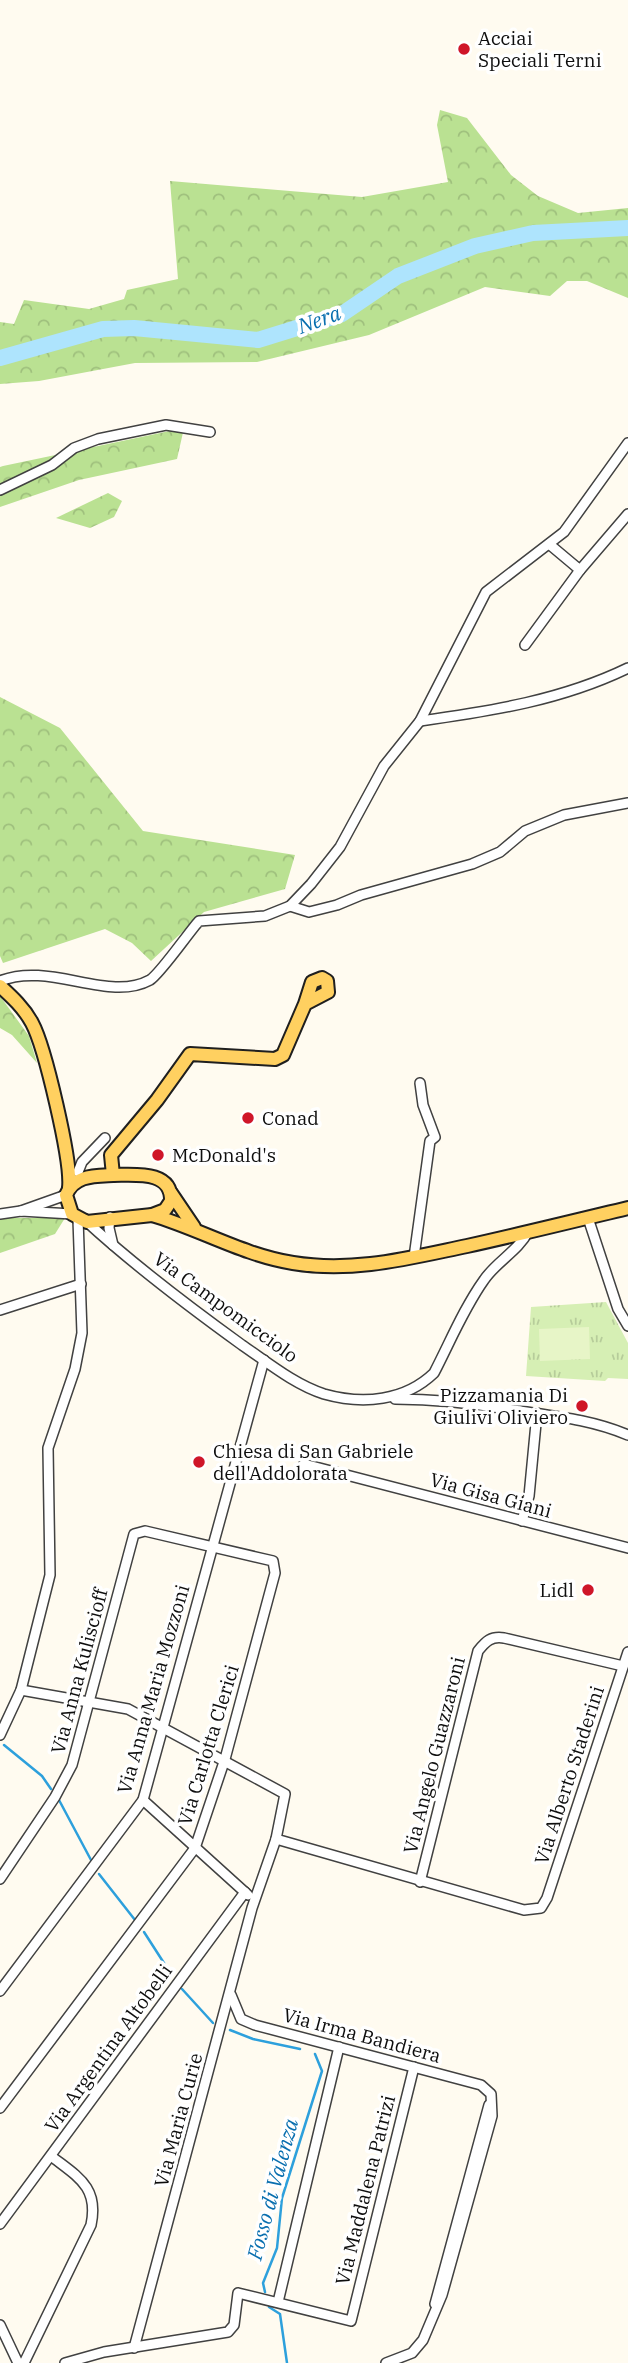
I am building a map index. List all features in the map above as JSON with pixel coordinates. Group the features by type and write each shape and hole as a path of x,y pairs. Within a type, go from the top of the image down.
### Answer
{"main road":[{"path":"0,984 32,1024 45,1059 77,1170 67,1191 79,1218 152,1215 165,1210 171,1201 172,1193"},
{"path":"113,1175 111,1155 157,1100 190,1054 275,1059 283,1055 305,1004"},
{"path":"77,1170 161,1178 194,1227"},
{"path":"67,1191 77,1170"},
{"path":"152,1215 194,1227 232,1246 295,1264 342,1267 414,1257 628,1208"}],"street":[{"path":"0,490 52,465 74,448 99,439 166,425 210,432"},
{"path":"0,984 17,975 40,973 104,986 125,986 151,979 199,921 265,916 290,906 340,847 384,766 420,720 486,592 549,544 578,515 628,443"},
{"path":"525,645 580,570 628,514"},
{"path":"549,544 580,570"},
{"path":"420,720 528,704 596,683 628,668"},
{"path":"290,906 309,912 472,864 500,852 525,831 564,815 628,803"},
{"path":"414,1257 430,1141 435,1137 423,1104 420,1083"},
{"path":"77,1170 105,1138"},
{"path":"21,1211 67,1191"},
{"path":"0,1214 21,1211 79,1218 82,1333 75,1369 48,1448 50,1575 21,1690 0,1735"},
{"path":"110,1217 108,1228 114,1246"},
{"name":"Via Campomicciolo","path":"79,1218 199,1314 264,1360 323,1393 356,1399 389,1399 410,1391 434,1373 481,1283 498,1262 522,1242 528,1232"},
{"path":"588,1218 618,1309 628,1326"},
{"path":"0,1310 81,1284"},
{"name":"Via Anna Maria Mozzoni","path":"0,1992 143,1800 264,1360"},
{"path":"389,1399 455,1400 594,1422 628,1436"},
{"path":"522,1521 529,1496 537,1413"},
{"name":"Via Gisa Giani","path":"304,1464 628,1548"},
{"name":"Via Anna Kuliscioff","path":"0,1879 55,1797 72,1765 134,1534 145,1531 212,1546"},
{"name":"Via Carlotta Clerici","path":"0,2108 195,1848 225,1759 275,1566 268,1558 212,1546"},
{"name":"Via Angelo Guazzaroni","path":"541,1908 512,1907 420,1882 478,1651 485,1642 495,1637 623,1666"},
{"name":"Via Alberto Staderini","path":"541,1908 547,1898 628,1652"},
{"path":"21,1690 128,1709 225,1759"},
{"name":"Via Maria Curie","path":"134,2348 255,1901 276,1839 285,1794 225,1759"},
{"path":"143,1800 255,1901"},
{"path":"276,1839 420,1882"},
{"name":"Via Argentina Altobelli","path":"0,2224 245,1892"},
{"name":"Via Irma Bandiera","path":"231,1995 241,2020 481,2085 491,2094 436,2293 435,2309 423,2340 411,2353 386,2363"},
{"path":"65,2363 104,2352 229,2332 234,2325 238,2293 278,2302 339,2047"},
{"name":"Via Maddalena Patrizi","path":"278,2302 351,2321 414,2067"},
{"path":"19,2361 91,2225 94,2211 94,2202 84,2182 51,2156"},
{"path":"0,2325 19,2361"}],"green space":[{"path":"440,110 467,118 511,175 538,196 578,213 628,208 628,298 587,281 567,281 550,296 485,287 369,335 257,362 135,363 39,381 0,384 0,322 14,324 24,300 89,309 124,299 127,290 178,279 170,181 362,197 448,182 437,125"},
{"path":"184,428 177,459 79,480 0,507 0,467"},
{"path":"108,493 122,501 114,517 90,528 56,518"},
{"path":"0,697 60,728 143,831 295,855 285,889 204,912 151,961 132,943 105,929 3,963 0,956"},
{"path":"0,996 29,1036 37,1063 12,1035 0,1028"},
{"path":"0,1218 65,1218 55,1234 0,1253"},
{"path":"606,1302 628,1343 628,1379 608,1378 605,1381 526,1376 531,1307"},
{"path":"589,1327 590,1359 540,1361 539,1329"}],"waterway":[{"name":"Nera","path":"0,358 103,329 134,328 258,340 342,314 398,276 475,246 533,233 628,228"},
{"name":"Fosso di Valenza","path":"4,1745 42,1776 51,1789"},
{"name":"Fosso di Valenza","path":"59,1800 91,1860"},
{"name":"Fosso di Valenza","path":"99,1874 135,1920"},
{"name":"Fosso di Valenza","path":"144,1932 171,1974"},
{"name":"Fosso di Valenza","path":"182,1989 213,2023"},
{"name":"Fosso di Valenza","path":"230,2030 253,2039 300,2049"},
{"name":"Fosso di Valenza","path":"265,2292 263,2283 277,2248 282,2198 322,2071 315,2054"},
{"name":"Fosso di Valenza","path":"269,2307 280,2314 287,2363"}],"place":[{"name":"Acciai Speciali Terni","path":"464,49"},
{"name":"Conad","path":"248,1118"},
{"name":"McDonald's","path":"158,1155"},
{"name":"Pizzamania Di Giulivi Oliviero","path":"582,1406"},
{"name":"Chiesa di San Gabriele dell'Addolorata","path":"199,1462"},
{"name":"Lidl","path":"588,1590"}]}
